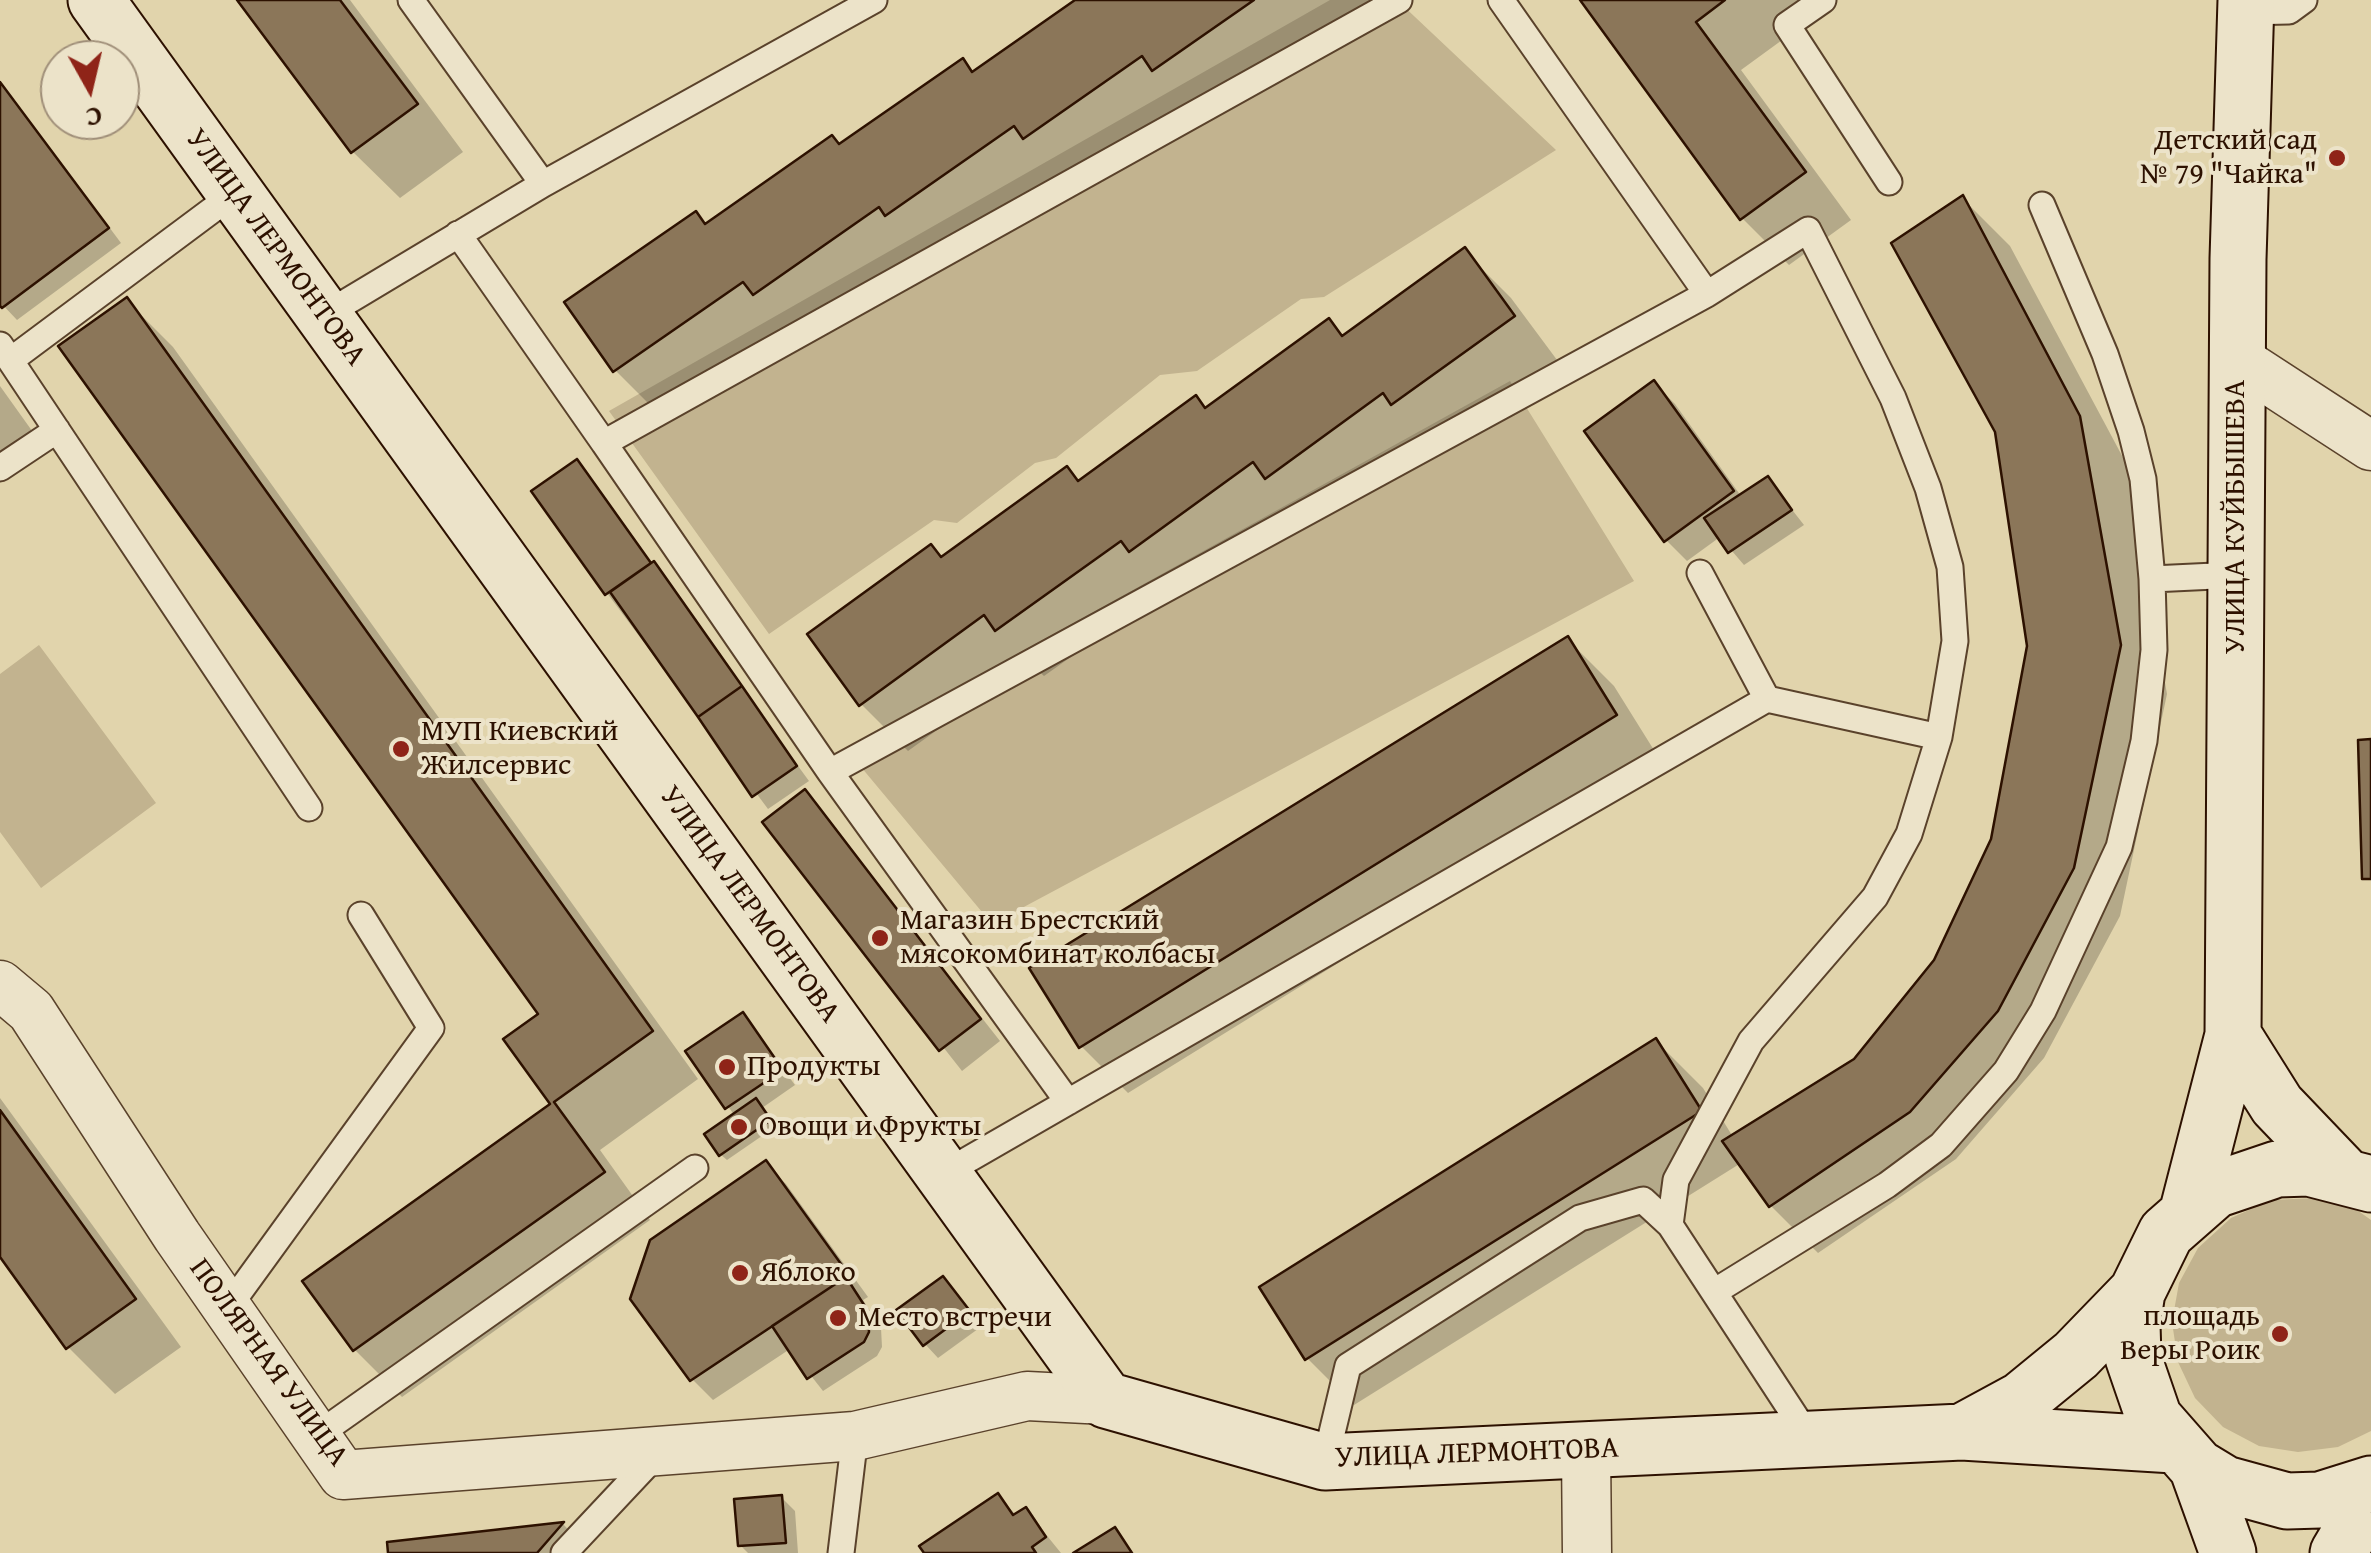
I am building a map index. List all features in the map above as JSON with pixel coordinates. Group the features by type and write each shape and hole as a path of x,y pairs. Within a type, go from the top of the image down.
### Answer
{"main road":[{"name":"УЛИЦА ЛЕРМОНТОВА","path":"96,0 1106,1400 1325,1462 1962,1432 2186,1456"},
{"name":"УЛИЦА КУЙБЫШЕВА","path":"2188,1210 2233,1035 2238,359 2246,6"},
{"path":"2233,1035 2277,1105 2356,1178"},
{"path":"2356,1178 2277,1168 2215,1190 2166,1233 2137,1292 2132,1324 2137,1373 2154,1418 2186,1456 2225,1484 2288,1501 2320,1500 2371,1484"},
{"path":"1962,1432 2035,1389 2076,1355 2137,1292"},
{"path":"2186,1456 2228,1553"},
{"path":"2338,1553 2371,1497"}],"street":[{"path":"2238,359 2371,446"},
{"name":"ПОЛЯРНАЯ УЛИЦА","path":"0,985 31,1011 342,1475 855,1436 1028,1396 1106,1400"},
{"path":"1586,1450 1587,1553"}],"lane":[{"path":"411,0 543,184"},
{"path":"323,316 543,184 874,0"},
{"path":"604,443 1399,0"},
{"path":"1500,0 1707,294"},
{"path":"1823,0 1787,24 1889,182"},
{"path":"2246,6 2290,11 2304,0"},
{"path":"235,193 5,353 309,808"},
{"path":"1714,1292 1887,1185 1942,1145 2006,1071 2034,1026 2120,847 2144,741 2154,650 2143,479 2106,354 2042,205"},
{"path":"830,772 1707,294 1808,230 1893,398 1928,488 1950,567 1955,640 1939,737 1909,834 1875,897 1751,1041 1676,1180 1670,1225"},
{"path":"458,234 830,772 1068,1102"},
{"path":"0,468 58,430"},
{"path":"1700,573 1767,700"},
{"path":"2152,579 2236,575"},
{"path":"942,1174 1767,700 1939,737"},
{"path":"227,1308 431,1028 362,915"},
{"path":"316,1436 695,1168"},
{"path":"1325,1462 1348,1366 1580,1218 1643,1200 1670,1225 1810,1439"},
{"path":"841,1553 855,1436"},
{"path":"564,1553 659,1451"}],"shaded area":[{"path":"1330,0 1397,0 1556,150 1324,297 1301,299 1197,371 1160,375 1056,458 1035,463 957,523 934,520 769,634 609,411"},
{"path":"1510,381 1634,581 992,924 846,749"},
{"path":"39,645 156,803 41,888 0,832 0,674"},
{"path":"2315,1198 2357,1210 2371,1220 2371,1431 2338,1447 2298,1452 2259,1446 2223,1427 2195,1398 2178,1362 2172,1322 2179,1283 2198,1248 2231,1218 2271,1200"}],"building":[{"path":"237,0 340,0 418,104 351,153"},
{"path":"1075,0 1254,0 1152,71 1142,56 1023,139 1014,126 885,216 879,207 753,295 743,282 613,372 564,302 696,211 705,224 832,135 839,144 963,58 972,72"},
{"path":"1580,0 1725,0 1696,22 1806,172 1740,220"},
{"path":"0,82 109,228 0,306"},
{"path":"1963,195 2080,416 2121,645 2074,868 1998,1011 1910,1112 1769,1207 1722,1141 1854,1059 1934,960 1991,839 2027,646 1995,432 1891,243"},
{"path":"1465,247 1515,316 1391,405 1383,393 1265,479 1253,462 1129,552 1121,541 995,631 984,615 859,706 807,634 931,544 941,557 1067,466 1078,481 1196,395 1205,408 1329,318 1342,336"},
{"path":"127,297 653,1031 554,1102 605,1172 353,1351 302,1281 550,1104 503,1039 538,1014 58,346"},
{"path":"1654,380 1734,491 1664,542 1584,431"},
{"path":"577,459 651,563 605,595 531,491"},
{"path":"1768,476 1792,510 1728,553 1704,518"},
{"path":"654,561 742,686 698,717 610,592"},
{"path":"1568,636 1617,715 1079,1048 1029,968"},
{"path":"742,686 797,766 752,797 698,717"},
{"path":"2371,739 2371,879 2362,879 2358,740"},
{"path":"805,789 981,1019 939,1051 762,822"},
{"path":"743,1012 783,1070 725,1109 685,1051"},
{"path":"1656,1038 1702,1111 1305,1360 1259,1287"},
{"path":"756,1098 771,1120 719,1156 704,1134"},
{"path":"0,1110 136,1299 66,1349 0,1257"},
{"path":"766,1160 849,1275 690,1381 630,1299 650,1240"},
{"path":"943,1276 970,1311 923,1346 896,1310"},
{"path":"846,1277 868,1311 869,1332 864,1342 807,1379 772,1326"},
{"path":"998,1493 1013,1515 1026,1507 1046,1537 1032,1547 1036,1553 924,1553 919,1546"},
{"path":"782,1495 786,1543 738,1546 734,1499"},
{"path":"564,1522 537,1553 388,1553 387,1542"},
{"path":"1115,1527 1132,1553 1073,1553"}],"place":[{"name":"Детский сад № 79 \"Чайка\"","path":"2337,158"},
{"name":"МУП Киевский Жилсервис","path":"401,749"},
{"name":"Магазин Брестский мясокомбинат колбасы","path":"880,938"},
{"name":"Продукты","path":"727,1067"},
{"name":"Овощи и Фрукты","path":"739,1127"},
{"name":"Яблоко","path":"740,1273"},
{"name":"Место встречи","path":"838,1318"},
{"name":"площадь Веры Роик","path":"2280,1334"}]}
